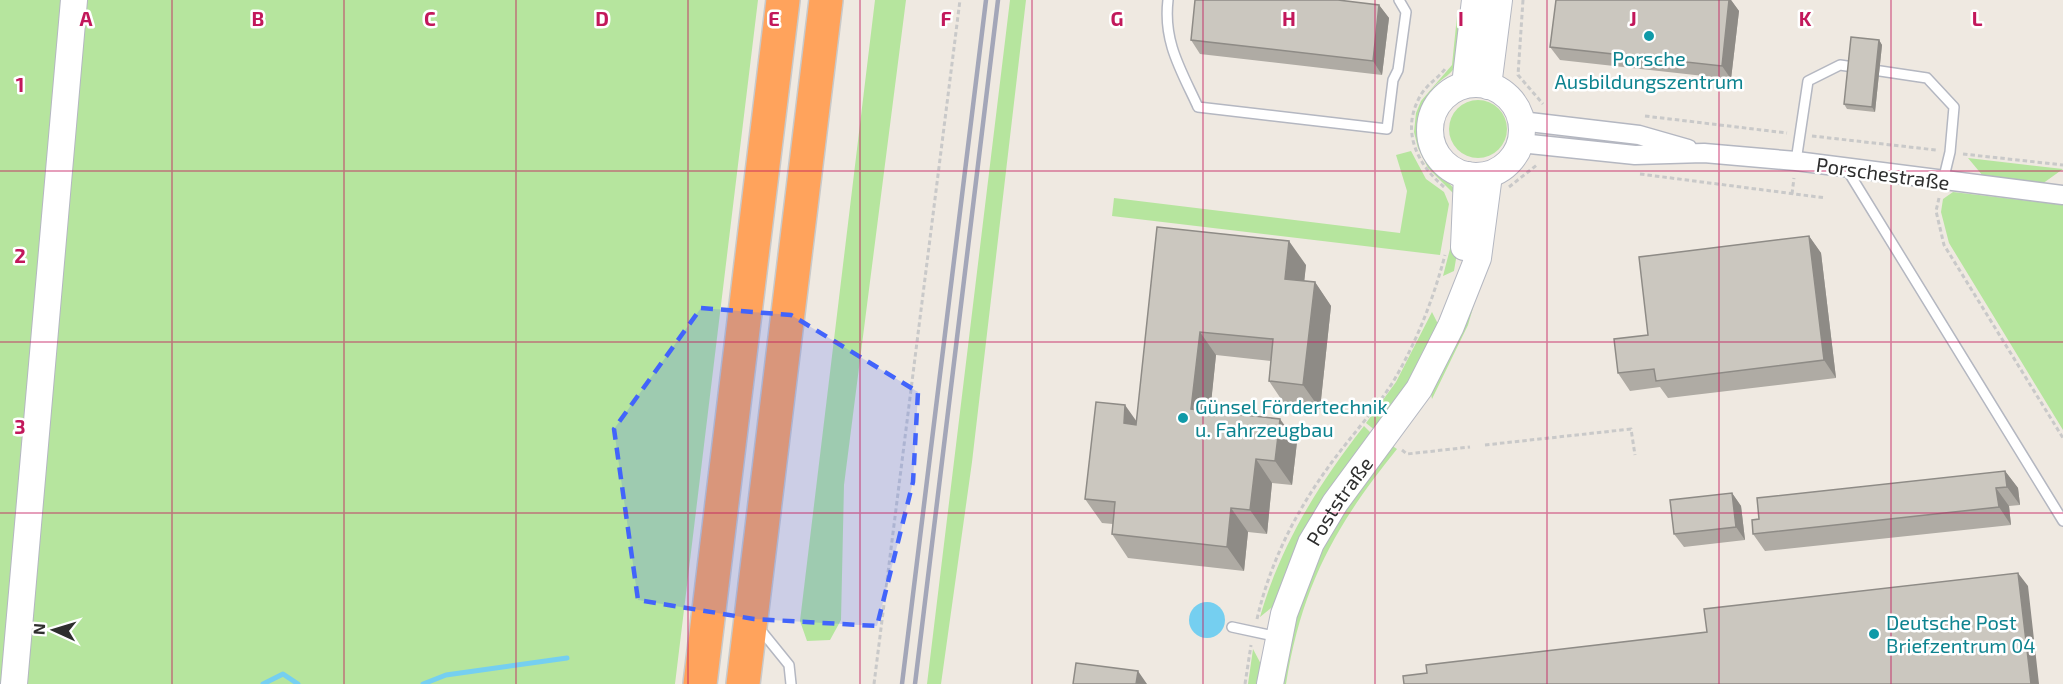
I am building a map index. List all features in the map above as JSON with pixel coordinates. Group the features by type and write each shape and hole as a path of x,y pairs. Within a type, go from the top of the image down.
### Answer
{"highway":[{"path":"700,684 783,0"},
{"path":"743,684 826,0"}],"street":[{"path":"14,684 74,0"},
{"path":"1475,0 1477,86"},
{"path":"1477,86 1499,0"},
{"path":"1477,86 1510,99 1521,132 1512,158 1468,180 1439,158 1430,129 1432,117 1444,97 1477,86"},
{"name":"Porschestraße","path":"1521,132 1635,155 1704,153 1796,161 1943,182 2063,195"},
{"name":"Poststraße","path":"1270,684 1266,634 1292,589 1311,543 1335,503 1419,389 1441,348 1460,303 1468,180"}],"lane":[{"path":"1168,0 1165,22 1171,50 1198,107 1387,129 1393,80 1398,70 1406,12 1399,0"},
{"path":"1796,161 1808,81 1840,65 1927,78 1954,108 1950,152 1943,182"},
{"path":"1846,168 2063,521"},
{"path":"751,619 789,665 791,684"},
{"path":"1232,627 1266,634"}],"path":[{"path":"874,684 960,0"},
{"path":"1523,0 1518,75 1541,104 1552,105"},
{"path":"1448,65 1428,85 1417,103 1411,133 1419,159 1468,180"},
{"path":"1642,116 2063,165"},
{"path":"1536,165 1546,164"},
{"path":"1637,174 1826,198"},
{"path":"1943,182 1936,211 1944,245 2063,438"},
{"path":"1245,684 1266,634 1263,593 1286,537 1315,487 1381,399 1407,356 1435,294 1446,251"},
{"path":"1485,445 1631,429 1635,454"},
{"path":"1394,456 1405,442"},
{"path":"1402,450 1407,454 1470,447"}],"highlighted area":[{"path":"701,308 791,315 918,392 913,482 877,626 754,619 638,600 614,429"}],"green space":[{"path":"0,0 65,0 4,684 0,684"},
{"path":"85,0 758,0 675,684 24,684"},
{"path":"875,0 906,0 844,485 841,620 830,640 807,641 800,621"},
{"path":"1010,0 1026,0 972,462 941,684 927,684"},
{"path":"1457,16 1463,17 1457,63 1429,94 1420,111 1418,121 1419,141 1426,159 1457,192 1454,194 1428,168 1418,148 1414,132 1416,113 1421,101 1452,65"},
{"path":"1478,100 1489,102 1502,113 1507,129 1505,140 1494,153 1478,158 1467,156 1454,145 1449,129 1451,118 1462,105"},
{"path":"1411,151 1426,179 1444,192 1449,204 1440,255 1112,216 1114,198 1400,233 1407,191 1396,155"},
{"path":"1968,158 2063,169 2042,184 1983,176"},
{"path":"1953,192 2063,205 2063,430 1949,243 1941,212 1943,199"},
{"path":"1451,245 1458,247 1454,271 1443,276"},
{"path":"1489,253 1468,325 1432,399 1430,389"},
{"path":"1432,312 1438,324 1417,371 1376,431 1366,423 1396,382"},
{"path":"1364,426 1373,435 1276,604 1260,617 1279,565 1303,516 1331,470"},
{"path":"1391,445 1397,449 1356,504 1324,558 1301,616 1286,684 1280,684 1293,622 1315,560 1334,523"},
{"path":"1253,649 1262,666 1259,684 1248,684"}],"water":[{"path":"1207,602 1219,608 1225,620 1219,632 1207,638 1195,632 1189,620 1195,608"}],"building":[{"path":"1195,0 1338,0 1379,5 1373,61 1191,40"},
{"name":"Porsche Ausbildungszentrum","path":"1556,0 1729,0 1722,66 1550,47"},
{"path":"1851,37 1879,40 1872,107 1844,104"},
{"name":"Günsel Fördertechnik u. Fahrzeugbau","path":"1157,227 1289,241 1285,279 1315,282 1303,385 1269,381 1273,339 1200,332 1191,409 1280,419 1275,461 1256,459 1250,510 1231,508 1227,547 1112,534 1115,502 1085,499 1096,402 1125,405 1124,423 1136,425"},
{"path":"1809,236 1824,360 1656,381 1654,369 1618,373 1614,339 1648,335 1639,257"},
{"path":"2005,471 2007,487 1996,488 1999,507 1753,534 1752,520 1759,519 1757,498"},
{"path":"1732,493 1736,527 1674,534 1670,500"},
{"name":"Deutsche Post Briefzentrum 04","path":"2018,573 2031,684 1404,684 1403,676 1427,673 1426,665 1707,632 1704,609"},
{"path":"1076,663 1138,671 1136,684 1073,684"}],"waterway":[{"path":"423,684 446,675 567,658"},
{"path":"263,684 283,674 298,684"}],"railway":[{"path":"902,684 986,0"},
{"path":"915,684 998,0"}],"place":[{"name":"Porsche Ausbildungszentrum","path":"1649,36"},
{"name":"Günsel Fördertechnik u. Fahrzeugbau","path":"1183,418"},
{"name":"Deutsche Post Briefzentrum 04","path":"1874,634"}]}
